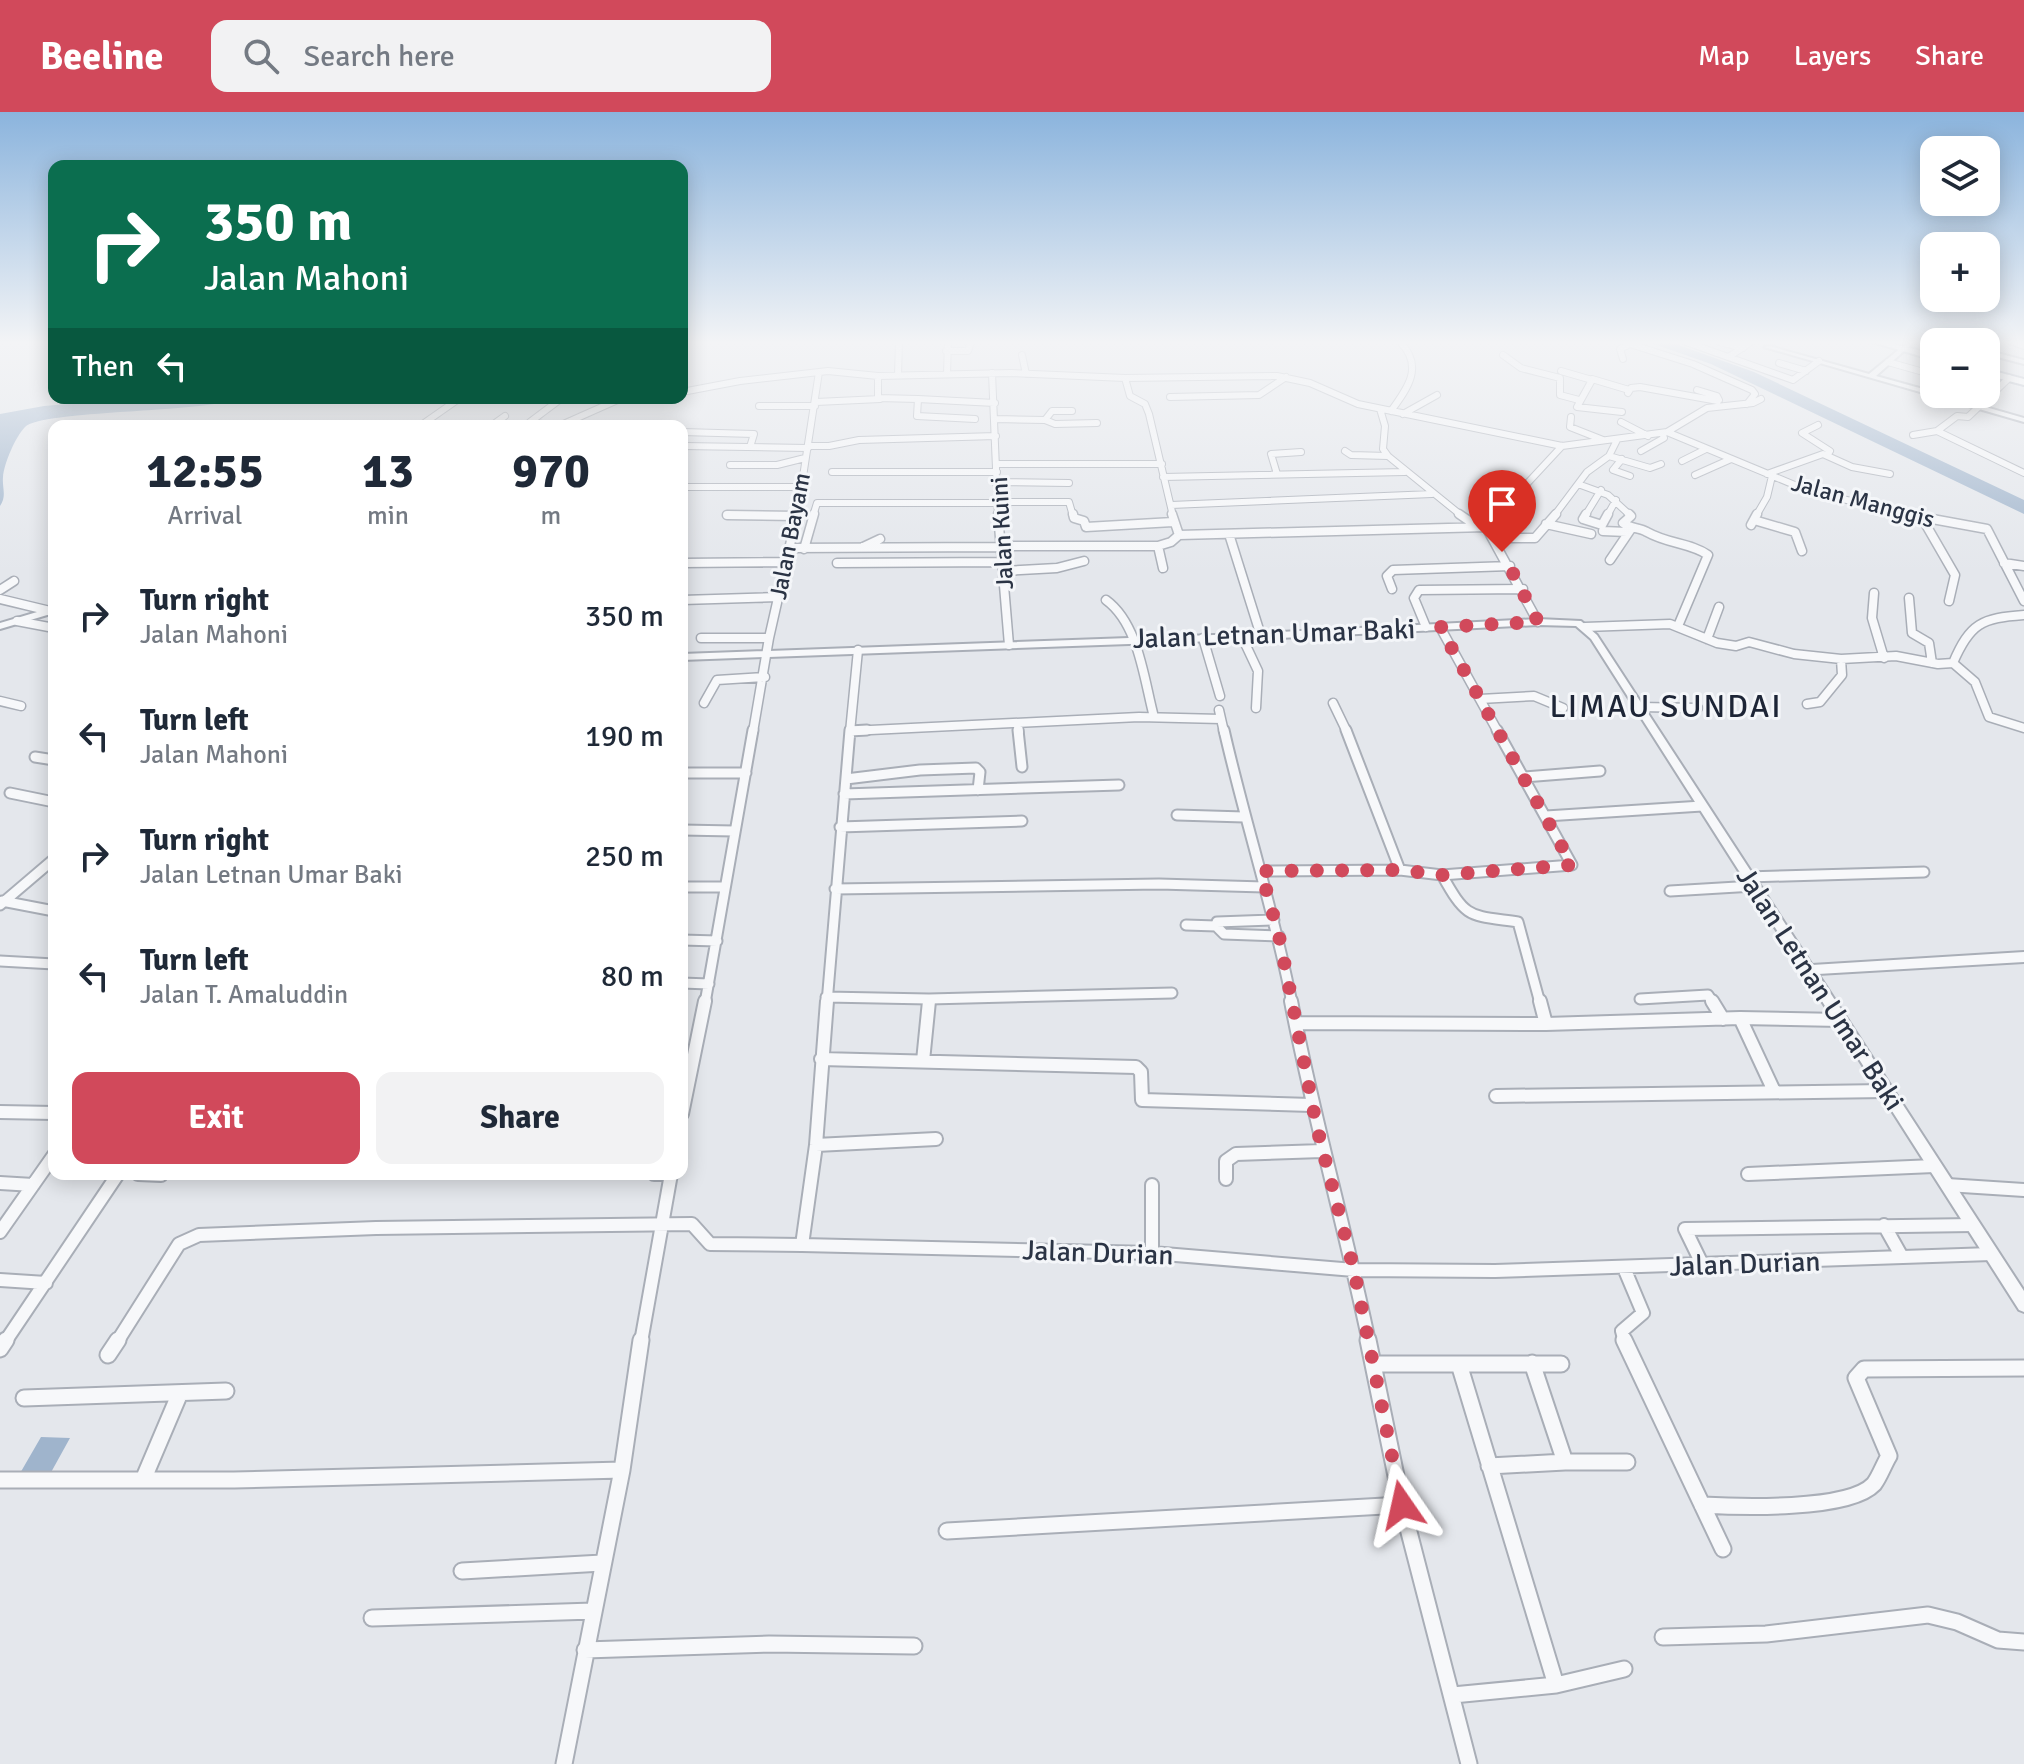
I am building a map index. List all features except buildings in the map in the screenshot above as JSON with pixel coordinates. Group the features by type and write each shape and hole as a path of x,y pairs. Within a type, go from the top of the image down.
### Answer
{"street":[{"name":"Jalan Bayam","path":"688,1073 709,984 734,831 741,811 765,677 769,638 797,516 813,419"},
{"name":"Jalan Kuini","path":"996,419 995,482 1009,645"},
{"path":"1001,419 1045,420 1055,424 1097,423"},
{"path":"1149,419 1173,522 1179,535"},
{"path":"1383,419 1383,449 1388,456 1432,494 1482,527 1493,538 1538,622"},
{"path":"1428,419 1562,446 1664,433 1688,419"},
{"path":"1571,419 1570,427 1605,441"},
{"path":"1913,435 1937,431 1950,419"},
{"path":"1621,422 1649,436"},
{"path":"1802,551 1795,532 1753,522 1767,497 1770,475 1830,451 1802,433 1818,425"},
{"path":"1937,431 2024,473"},
{"path":"688,432 754,434 750,447"},
{"path":"1641,451 1664,438 1664,433"},
{"name":"Jalan Manggis","path":"1664,433 1809,491 1988,530 2024,601"},
{"path":"688,446 808,447 859,440 996,436"},
{"path":"1535,538 1587,472 1609,456 1617,440"},
{"path":"789,548 1158,546 1171,542 1179,535 1482,527 1562,446"},
{"path":"1682,461 1706,449"},
{"path":"1345,451 1351,455 1388,456"},
{"path":"1277,474 1271,454 1301,452"},
{"path":"1826,454 1852,467 1890,474"},
{"path":"1609,456 1650,468 1661,464"},
{"path":"730,465 777,465 805,458"},
{"path":"1622,459 1613,470 1630,476"},
{"path":"1695,475 1731,459"},
{"path":"832,472 1162,464"},
{"path":"1163,477 1405,472"},
{"path":"995,482 1069,483"},
{"path":"1578,484 1601,490 1616,500 1631,516 1623,523 1629,530"},
{"path":"688,487 800,487"},
{"path":"1601,490 1582,519 1602,525 1616,500"},
{"path":"1171,505 1432,494"},
{"path":"804,549 817,503 1069,502 1074,518 1084,521 1086,527 1173,522"},
{"path":"727,515 797,516"},
{"path":"1922,518 1955,575 1949,601"},
{"path":"1546,524 1591,534"},
{"path":"1610,560 1629,530"},
{"path":"1603,531 1647,531 1652,539 1701,548 1708,555 1678,626"},
{"path":"1229,534 1261,636"},
{"path":"1493,538 1535,538 1544,545"},
{"path":"857,550 880,539"},
{"path":"1158,546 1163,568"},
{"path":"837,563 1057,568 1084,561"},
{"path":"688,563 787,562"},
{"path":"2004,563 2024,566"},
{"path":"1392,589 1388,573 1398,569 1510,566"},
{"path":"0,590 14,581"},
{"path":"1426,627 1414,598 1419,590 1523,589"},
{"path":"1874,593 1872,618 1884,658"},
{"path":"688,600 778,597"},
{"path":"1909,598 1912,633 1929,643 1932,663"},
{"path":"0,599 48,609"},
{"path":"1106,600 1119,607 1133,640 1154,717"},
{"path":"1707,639 1719,607"},
{"path":"0,626 48,611"},
{"path":"1953,663 1964,635 1980,620 2024,615"},
{"path":"17,621 48,627"},
{"name":"Jalan Letnan Umar Baki","path":"688,657 1242,637 1538,622 1570,622 1585,627 2024,1305"},
{"path":"1585,627 1678,626 1707,639 1736,646 1749,642 1774,650 1841,659 1896,656 1932,663 1953,663 1975,682 1989,717 2024,728"},
{"path":"1261,871 1400,870 1442,875 1572,865 1440,627"},
{"path":"1242,637 1260,669 1261,687 1256,708"},
{"path":"701,638 769,638"},
{"path":"1203,638 1220,696"},
{"path":"802,1245 816,1145 840,827 858,650"},
{"path":"1807,704 1820,702 1842,675 1841,659"},
{"path":"704,703 717,680 765,677"},
{"path":"1480,699 1540,697 1554,700 1563,708"},
{"path":"0,701 21,706"},
{"path":"1333,703 1359,757 1400,870"},
{"path":"1639,707 1698,708"},
{"path":"850,731 1220,715 1244,817 1279,936 1311,1105 1354,1270 1402,1505 1469,1764"},
{"path":"1018,725 1022,767"},
{"path":"35,757 48,759"},
{"path":"846,779 920,770 976,768 980,772 978,790"},
{"path":"1524,777 1600,771"},
{"path":"688,773 746,773"},
{"path":"844,794 1119,785"},
{"path":"10,793 48,801"},
{"path":"1546,816 1702,806"},
{"path":"1177,815 1244,817"},
{"path":"840,827 1022,821"},
{"path":"688,830 734,831"},
{"path":"1,903 48,864"},
{"path":"1670,891 1750,881 1924,872"},
{"path":"1442,875 1459,906 1471,915 1518,922 1546,1024"},
{"path":"835,889 1159,884 1264,887"},
{"path":"688,887 725,887"},
{"path":"1,903 48,910"},
{"path":"1216,926 1217,922 1274,920"},
{"path":"1186,925 1216,926 1224,934 1279,936"},
{"path":"688,940 717,941"},
{"path":"1808,970 2024,957"},
{"path":"0,961 48,964"},
{"path":"688,983 709,984"},
{"path":"826,997 929,999 1172,993"},
{"path":"1640,999 1708,995 1723,1019"},
{"path":"923,1061 929,999"},
{"path":"1297,1023 1546,1024 1740,1018 1840,1020"},
{"path":"1740,1018 1774,1091"},
{"path":"821,1059 1136,1067 1141,1072 1142,1100 1311,1105"},
{"path":"1496,1096 1886,1091"},
{"path":"0,1112 48,1113"},
{"path":"816,1145 936,1139"},
{"path":"1226,1179 1226,1161 1236,1154 1322,1151"},
{"path":"1748,1174 1934,1166"},
{"path":"0,1232 33,1185 48,1172"},
{"path":"0,1349 114,1180"},
{"path":"564,1764 622,1470 670,1180"},
{"path":"0,1183 33,1185"},
{"path":"1152,1185 1152,1253"},
{"path":"1947,1185 2024,1190"},
{"name":"Jalan Durian","path":"108,1355 173,1252 193,1236 376,1228 696,1225 706,1240 715,1244 1152,1253 1354,1270 1624,1268 1991,1254"},
{"path":"1884,1225 1902,1257"},
{"path":"1703,1266 1685,1229 1973,1225"},
{"path":"1624,1268 1643,1313 1622,1331 1626,1347 1723,1549"},
{"path":"0,1280 46,1283"},
{"path":"1532,1363 1565,1462"},
{"path":"1374,1364 1561,1364"},
{"path":"1459,1364 1556,1685"},
{"path":"1702,1505 1769,1509 1849,1496 1873,1485 1889,1456 1856,1378 1864,1369 2024,1368"},
{"path":"24,1398 226,1391"},
{"path":"143,1480 180,1393"},
{"path":"1489,1466 1627,1462"},
{"path":"0,1480 622,1470"},
{"path":"947,1531 1402,1505"},
{"path":"462,1571 602,1563"},
{"path":"372,1618 593,1611"},
{"path":"1663,1637 1766,1634 1928,1615 1957,1622 1998,1640 2024,1642"},
{"path":"585,1650 769,1644 914,1646"},
{"path":"1453,1695 1556,1685 1624,1669"}],"water":[{"path":"0,419 48,419 25,427 14,443 3,477 4,495 0,506"},
{"path":"1826,419 1853,419 2024,500 2024,514"},
{"path":"41,1437 70,1438 49,1476 19,1475"}],"district":[{"name":"LIMAU SUNDAI","path":"1666,706"}],"route":[{"path":"1402,1505 1354,1270 1311,1105 1279,936 1261,871 1400,870 1442,875 1572,865 1440,627 1538,622 1502,552"}]}
